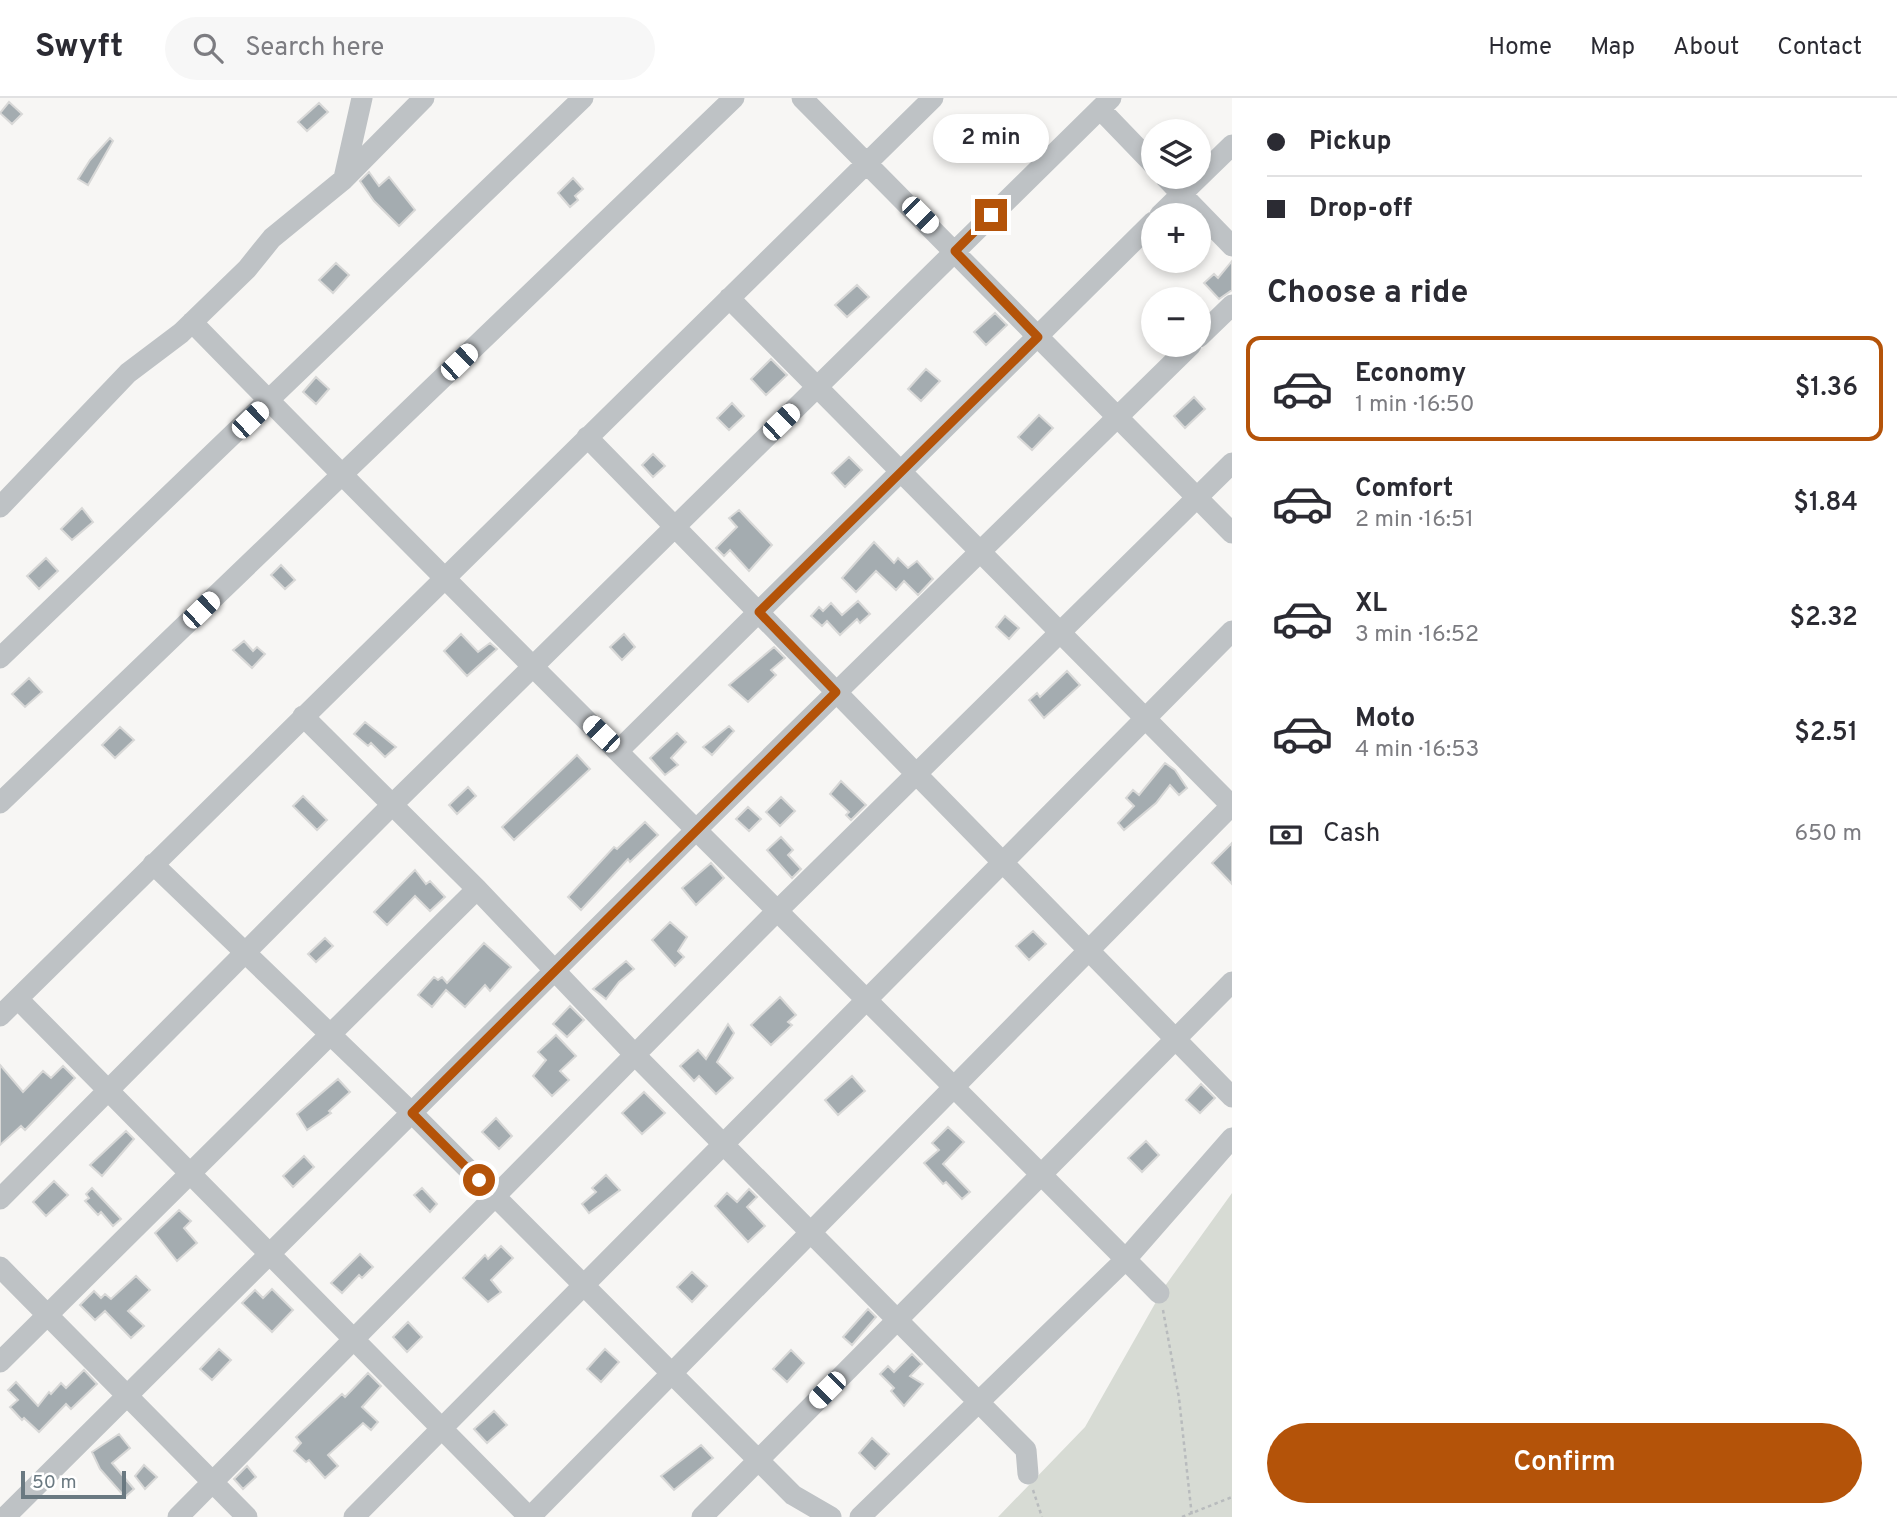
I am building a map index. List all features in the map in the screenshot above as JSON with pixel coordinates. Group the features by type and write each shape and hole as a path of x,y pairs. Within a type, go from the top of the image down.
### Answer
{"street":[{"path":"343,180 362,98"},
{"path":"0,507 128,373 192,322 247,269 272,238 343,180 424,98"},
{"path":"0,659 583,98"},
{"path":"0,803 734,98"},
{"path":"802,98 1232,533"},
{"path":"0,1016 933,98"},
{"path":"0,1199 392,805 1105,103 1141,149"},
{"path":"1173,203 1232,145"},
{"path":"1177,189 1232,247"},
{"path":"618,751 1141,234"},
{"path":"18,999 530,1517 1232,806 729,298"},
{"path":"1211,325 1232,305"},
{"path":"192,322 443,579 779,910 1159,1293"},
{"path":"5,1517 697,829 1179,357"},
{"path":"587,437 1232,1097"},
{"path":"178,1517 779,910 1232,463"},
{"path":"354,1517 1232,631"},
{"path":"303,716 477,889 636,1056 1026,1450 1028,1474"},
{"path":"153,864 412,1113 793,1495 831,1517"},
{"path":"0,1362 477,889"},
{"path":"702,1517 1232,982"},
{"path":"860,1517 1126,1259 1232,1138"},
{"path":"0,1267 247,1517"}],"path":[{"path":"1159,1293 1179,1398 1192,1515"},
{"path":"1028,1474 1042,1517"},
{"path":"1182,1517 1232,1497"}],"shaded area":[{"path":"1232,1193 1232,1517 998,1517 1085,1427 1165,1286"}],"building":[{"path":"9,102 22,114 12,124 0,113"},
{"path":"319,103 328,112 307,131 298,122"},
{"path":"110,138 113,141 88,185 78,179 90,160"},
{"path":"369,172 379,186 389,177 415,210 399,226 374,201 360,181"},
{"path":"573,178 583,189 575,196 578,200 570,207 558,193"},
{"path":"1232,261 1232,290 1219,299 1211,287 1204,283 1214,274 1218,278"},
{"path":"336,263 349,275 333,293 319,280"},
{"path":"857,285 869,297 847,317 835,305"},
{"path":"995,313 1007,325 986,345 974,332"},
{"path":"771,359 787,375 766,395 751,379"},
{"path":"926,369 940,381 921,401 908,389"},
{"path":"316,377 329,389 316,404 303,392"},
{"path":"1194,397 1205,409 1185,428 1174,416"},
{"path":"732,403 744,416 729,430 717,418"},
{"path":"1039,415 1053,428 1032,450 1018,437"},
{"path":"653,454 665,466 653,477 642,465"},
{"path":"849,457 862,470 845,487 832,473"},
{"path":"82,508 93,522 72,540 61,529"},
{"path":"739,510 772,545 749,571 730,550 724,556 716,548 737,527 729,518"},
{"path":"874,542 894,563 898,558 908,568 917,561 933,579 918,595 904,581 896,590 876,571 856,592 842,578"},
{"path":"46,558 58,571 39,589 27,576"},
{"path":"281,565 295,580 285,589 271,575"},
{"path":"858,601 870,614 860,623 857,619 840,635 827,621 822,626 811,616 819,607 823,611 831,603 842,615"},
{"path":"1005,616 1019,628 1009,639 996,627"},
{"path":"461,634 478,652 490,643 497,649 467,676 444,651"},
{"path":"624,634 635,647 622,660 610,647"},
{"path":"244,641 253,651 257,647 265,654 252,668 233,650"},
{"path":"774,647 785,658 771,670 776,675 748,702 729,685"},
{"path":"1067,671 1080,685 1044,718 1029,700 1037,693 1040,697"},
{"path":"29,678 42,692 25,707 12,694"},
{"path":"365,722 396,747 385,757 371,743 368,746 354,734"},
{"path":"729,726 734,731 712,755 703,747"},
{"path":"120,727 134,740 115,758 102,745"},
{"path":"677,733 686,742 671,758 678,765 665,775 650,758"},
{"path":"577,755 590,769 514,840 502,827"},
{"path":"1165,763 1175,770 1187,788 1179,795 1170,785 1156,803 1124,830 1118,823 1134,806 1126,798 1133,790 1139,795"},
{"path":"841,781 866,805 851,820 846,815 849,812 830,794"},
{"path":"468,787 476,796 457,814 449,805"},
{"path":"303,796 327,820 317,830 293,806"},
{"path":"781,797 795,811 780,826 766,812"},
{"path":"748,807 761,819 749,831 736,819"},
{"path":"645,822 658,835 630,862 628,859 581,910 568,897 614,847 617,849"},
{"path":"781,837 793,850 788,855 801,869 792,878 767,850"},
{"path":"1232,843 1232,884 1212,863"},
{"path":"711,863 724,878 696,905 682,888"},
{"path":"415,870 426,884 430,881 445,897 430,911 415,896 387,925 374,912"},
{"path":"670,922 687,937 678,951 684,957 675,966 652,940"},
{"path":"1033,931 1046,944 1029,960 1016,946"},
{"path":"325,938 333,946 316,962 308,954"},
{"path":"484,943 511,967 490,991 485,985 465,1007 446,990 432,1007 418,995 434,977 438,980 442,977 447,983"},
{"path":"626,961 634,969 606,999 593,989"},
{"path":"780,997 796,1015 788,1022 792,1025 771,1045 751,1025"},
{"path":"570,1006 584,1020 567,1037 553,1024"},
{"path":"728,1024 734,1033 717,1062 733,1078 716,1094 699,1076 694,1081 680,1066 698,1050 706,1059"},
{"path":"556,1035 576,1056 560,1071 569,1080 552,1096 533,1076 546,1060 538,1052"},
{"path":"0,1065 23,1092 43,1071 51,1078 63,1066 75,1078 25,1130 21,1126 0,1145"},
{"path":"852,1076 865,1091 838,1115 825,1100"},
{"path":"338,1079 350,1092 329,1111 331,1113 307,1130 297,1114"},
{"path":"1201,1084 1215,1098 1200,1113 1186,1100"},
{"path":"644,1092 665,1113 642,1134 622,1113"},
{"path":"496,1118 512,1136 499,1149 482,1132"},
{"path":"948,1127 964,1142 943,1164 970,1192 962,1199 946,1182 943,1184 924,1163 939,1150 932,1143"},
{"path":"126,1131 134,1139 102,1176 90,1165"},
{"path":"1146,1141 1159,1155 1142,1172 1128,1158"},
{"path":"304,1156 314,1167 293,1187 283,1176"},
{"path":"606,1175 620,1190 589,1213 582,1204 596,1192 592,1188"},
{"path":"54,1181 68,1195 46,1216 33,1202"},
{"path":"92,1188 121,1219 113,1226 101,1212 98,1215 85,1201 89,1198 86,1194"},
{"path":"422,1188 437,1204 430,1212 414,1195"},
{"path":"749,1189 757,1197 747,1207 765,1226 748,1242 715,1206 727,1193 737,1202"},
{"path":"179,1210 191,1221 184,1228 197,1243 177,1261 155,1233"},
{"path":"501,1246 513,1258 491,1280 501,1292 488,1302 463,1278 485,1255 488,1259"},
{"path":"360,1254 373,1267 362,1278 359,1275 342,1293 331,1283"},
{"path":"692,1272 707,1286 692,1302 677,1287"},
{"path":"136,1276 150,1290 128,1311 144,1326 131,1338 105,1311 95,1320 80,1305 94,1291 101,1298 105,1294 111,1299"},
{"path":"272,1289 293,1310 272,1332 242,1303 255,1290 263,1298"},
{"path":"868,1309 876,1317 852,1345 843,1337"},
{"path":"408,1322 422,1337 407,1352 393,1337"},
{"path":"219,1349 231,1360 212,1380 200,1369"},
{"path":"605,1349 619,1362 601,1382 587,1369"},
{"path":"791,1350 804,1363 787,1382 773,1369"},
{"path":"912,1354 922,1364 910,1376 923,1384 904,1406 891,1391 894,1388 880,1374 888,1366 894,1372"},
{"path":"84,1370 97,1384 71,1409 66,1404 39,1432 10,1407 18,1400 8,1390 16,1382 38,1406 49,1392 51,1394 61,1383 66,1388"},
{"path":"368,1373 381,1386 362,1407 378,1422 371,1430 363,1423 328,1455 338,1466 325,1478 309,1460 306,1462 294,1451 301,1443 296,1437 342,1394 345,1397"},
{"path":"494,1411 507,1425 487,1443 474,1429"},
{"path":"119,1434 130,1448 112,1463 134,1489 125,1497 100,1469 92,1452"},
{"path":"872,1438 889,1454 875,1469 859,1453"},
{"path":"701,1445 713,1458 674,1490 661,1476"},
{"path":"144,1465 157,1477 145,1489 135,1476"},
{"path":"247,1466 256,1477 243,1489 234,1479"}],"route":[{"path":"479,1180 412,1113 836,692 759,612 1038,337 955,251 991,215"}]}
